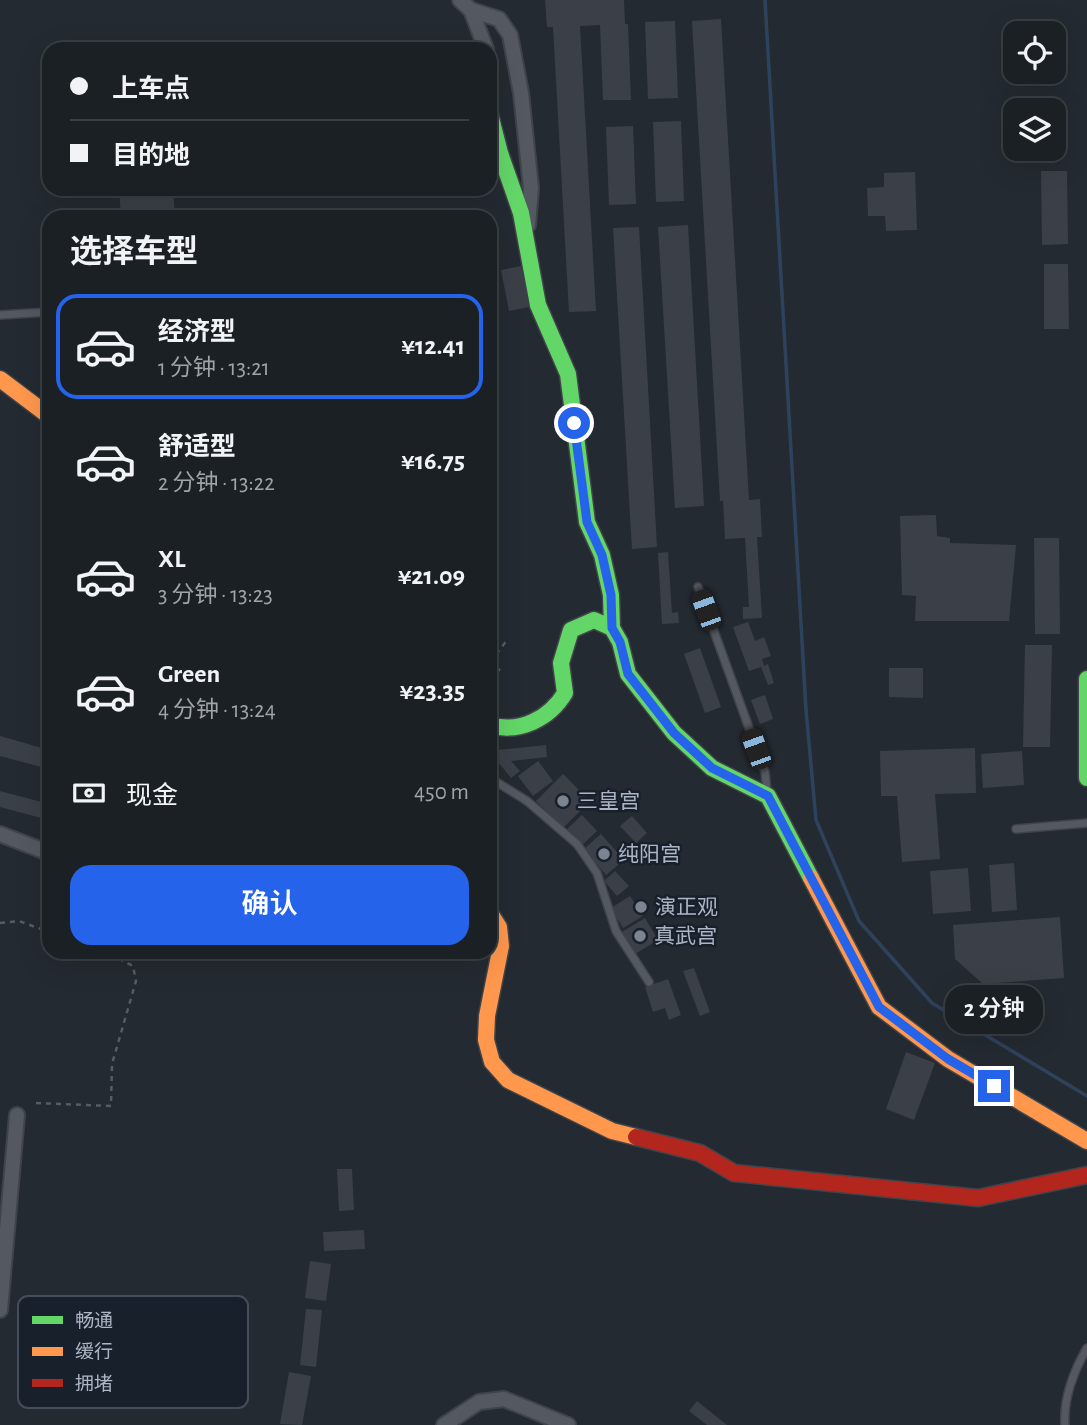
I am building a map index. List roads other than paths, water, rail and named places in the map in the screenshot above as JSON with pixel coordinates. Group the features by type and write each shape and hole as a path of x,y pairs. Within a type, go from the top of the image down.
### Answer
{"street":[{"path":"466,5 483,42"},
{"path":"466,5 499,19 510,35 521,93 531,188 527,238"},
{"path":"497,137 527,238 538,305 568,374 587,522 602,555 611,595 612,628 620,642 628,674 674,733 712,768 768,796 879,1007 948,1059 1087,1141"},
{"path":"0,379 42,411"},
{"path":"497,727 529,723 552,711 565,693 561,663 571,630 594,620 612,628"},
{"path":"1087,679 1087,778"},
{"path":"0,834 42,850"},
{"path":"497,925 500,934 498,962 491,987 484,1042 495,1070 508,1080 612,1131 699,1153 734,1173 978,1198 1087,1175"},
{"path":"0,1310 6,1181 17,1115"},
{"path":"444,1425 479,1402 504,1399 568,1425"}],"lane":[{"path":"0,315 42,312"},
{"path":"698,587 765,772 768,796"},
{"path":"497,782 527,801 577,844 597,873 616,931 649,982"},
{"path":"1016,830 1087,823"},
{"path":"1065,1425 1068,1397 1078,1363 1087,1348"}],"waterway":[{"path":"765,0 806,710 816,820 859,921 932,1003 1087,1096"}],"place":[{"name":"三皇宫","path":"563,801"},
{"name":"纯阳宫","path":"604,854"},
{"name":"演正观","path":"641,907"},
{"name":"真武宫","path":"640,936"}]}
